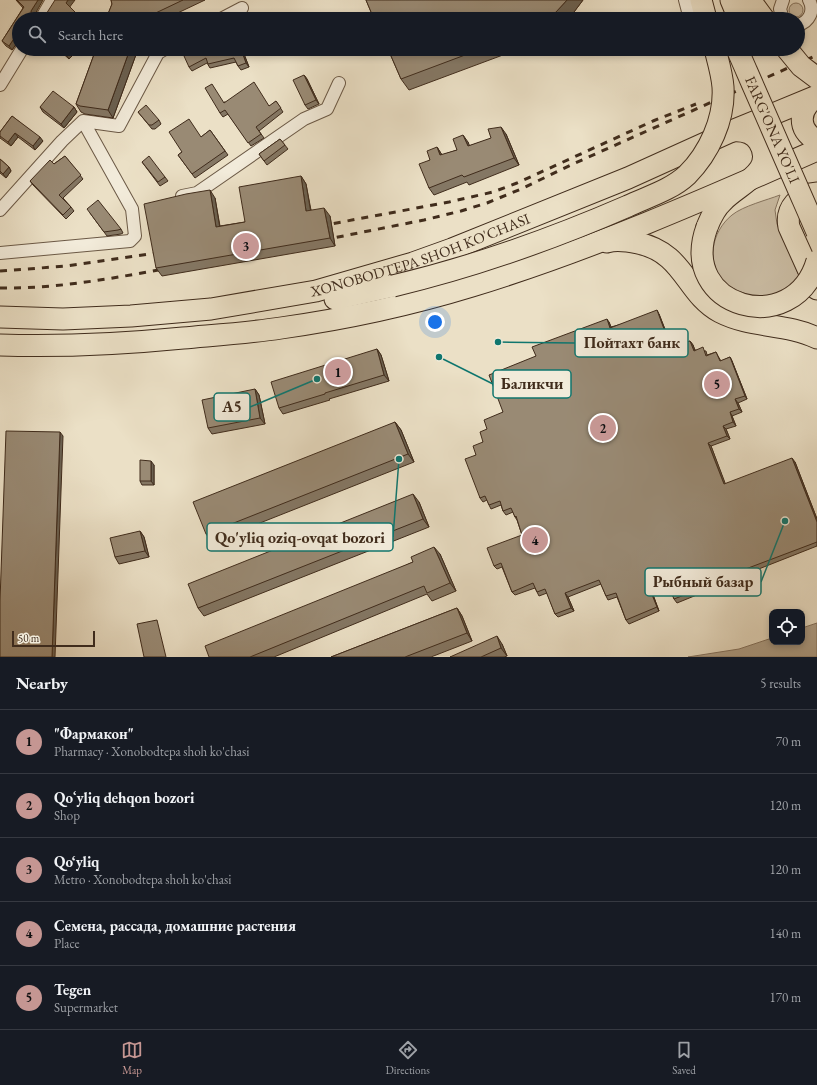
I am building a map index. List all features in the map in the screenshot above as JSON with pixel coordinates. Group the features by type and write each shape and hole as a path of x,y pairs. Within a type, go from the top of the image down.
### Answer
{"highway":[{"path":"701,0 704,12"},
{"path":"716,0 721,12"},
{"path":"731,0 736,12"},
{"path":"750,0 766,12"},
{"path":"211,308 323,302 393,286 455,270 546,239 605,216 657,193 678,182 687,174 702,156 713,136 720,115 723,89 717,56"},
{"name":"FARG'ONA YO'LI","path":"740,56 816,232"},
{"name":"FARG'ONA YO'LI","path":"756,56 817,196"},
{"path":"793,56 802,66 817,90 808,102 802,119 804,128 809,136 817,141"},
{"name":"XONOBODTEPA SHOH KO'CHASI","path":"0,317 37,319 131,316 211,308 316,291 413,263 459,246 628,178 732,131 817,90"},
{"path":"732,131 750,133 757,139 762,147 764,156 758,173 722,201 714,212 707,227 703,238 701,256 703,267 708,278 723,295 729,299 744,305 760,307 773,305 792,297 808,281 817,261"},
{"name":"XONOBODTEPA SHOH KO'CHASI","path":"0,345 46,347 113,344 192,337 281,328 384,308 470,286 585,248 817,150"},
{"path":"817,193 807,194 798,200 791,208 788,217 789,226 817,289"},
{"path":"585,248 616,240 630,241 649,246 672,260 702,297 718,311 742,321 798,330 817,338"}],"street":[{"path":"45,12 52,0"},
{"path":"685,0 688,12"},
{"path":"778,12 783,0"},
{"path":"805,20 811,14 812,9 808,0"},
{"path":"234,12 242,8"},
{"path":"805,22 817,17"},
{"path":"0,85 18,56"},
{"path":"83,121 119,126 156,56"},
{"path":"168,200 197,193 304,119 327,108 338,83"},
{"path":"0,253 130,241 135,236 132,209 83,121"},
{"path":"0,210 62,141 83,121"},
{"path":"132,209 147,205"}],"shaded area":[{"path":"796,3 802,7 802,12 790,12 789,10 791,5"},
{"path":"780,195 775,210 777,224 800,278 776,295 763,297 751,296 729,286 719,276 713,258 715,239 719,230 732,215 749,206"},
{"path":"817,623 817,657 688,657 739,649 769,639 769,645 805,645 805,627"}],"building":[{"path":"17,0 38,0 31,12 21,12 24,7"},
{"path":"55,0 68,0 66,3 75,12 47,12"},
{"path":"111,0 183,0 158,12 109,12 112,4"},
{"path":"366,0 567,0 556,12 371,12"},
{"path":"12,26 12,42 9,46 2,41"},
{"path":"93,56 127,56 108,110 80,106 76,104"},
{"path":"184,56 244,56 246,63 238,66 234,58 208,64 206,58 189,67"},
{"path":"391,56 462,56 401,79"},
{"path":"304,75 316,100 305,105 293,80"},
{"path":"254,82 269,106 276,101 281,108 256,127 261,134 248,143 225,110 220,113 205,88 212,84 224,103"},
{"path":"53,91 74,107 61,124 40,107"},
{"path":"146,105 159,120 152,125 149,125 138,112"},
{"path":"12,116 40,137 33,146 15,133 8,142 0,136 0,132"},
{"path":"189,119 201,137 210,130 225,151 192,174 178,155 182,152 169,132"},
{"path":"501,127 514,158 464,177 462,175 429,188 419,164 430,160 427,151 437,147 440,155 457,150 453,139 463,135 468,146 491,138 488,129"},
{"path":"280,139 285,145 264,161 259,154"},
{"path":"65,156 81,175 59,195 71,207 63,215 30,181 50,160 54,164"},
{"path":"149,156 165,177 158,182 142,162"},
{"path":"0,159 9,167 3,174 0,171"},
{"path":"301,176 306,211 324,208 330,238 156,268 144,204 210,190 216,227 245,222 239,187"},
{"path":"98,200 121,229 104,232 87,209"},
{"path":"657,310 671,348 690,341 694,351 703,347 706,356 716,352 720,361 730,357 745,396 735,399 739,409 730,412 733,422 723,426 727,436 708,443 724,484 792,458 817,522 817,542 743,570 744,572 674,599 664,573 646,580 657,607 626,620 616,593 606,596 599,580 565,593 571,608 555,614 545,589 537,592 533,583 512,592 501,563 494,566 487,548 522,535 516,516 515,517 511,508 503,511 500,501 489,505 485,496 480,498 465,459 476,455 473,446 483,442 480,432 487,429 484,420 503,412 489,375 536,356 532,347 607,319 610,328"},
{"path":"377,349 384,375 279,408 271,382"},
{"path":"255,389 260,418 208,428 202,400"},
{"path":"395,422 408,454 206,534 193,502"},
{"path":"6,431 60,432 52,657 0,657 0,601"},
{"path":"140,460 151,461 151,481 140,481"},
{"path":"413,494 423,519 198,608 188,584"},
{"path":"140,531 145,551 115,557 110,538"},
{"path":"434,547 450,583 427,593 424,586 250,657 209,657 205,646 413,562 411,557"},
{"path":"457,608 467,633 405,657 331,657"},
{"path":"157,620 166,657 144,657 137,624"},
{"path":"497,636 501,648 481,657 450,657"}],"railway":[{"path":"323,240 424,220 487,203 817,55"},
{"path":"320,226 449,202 493,192 517,183 653,121 696,104"},
{"path":"0,271 67,266 164,252"},
{"path":"0,288 64,285 169,268"}],"place":[{"name":"Qo‘yliq","path":"246,246"},
{"name":"Пойтахт банк","path":"498,342"},
{"name":"Баликчи","path":"439,357"},
{"name":"\"Фармакон\"","path":"338,372"},
{"name":"А5","path":"317,379"},
{"name":"Tegen","path":"717,384"},
{"name":"Qoʻyliq dehqon bozori","path":"603,428"},
{"name":"Qo'yliq oziq-ovqat bozori","path":"399,459"},
{"name":"Рыбный базар","path":"785,521"},
{"name":"Семена, рассада, домашние растения","path":"535,540"}]}
